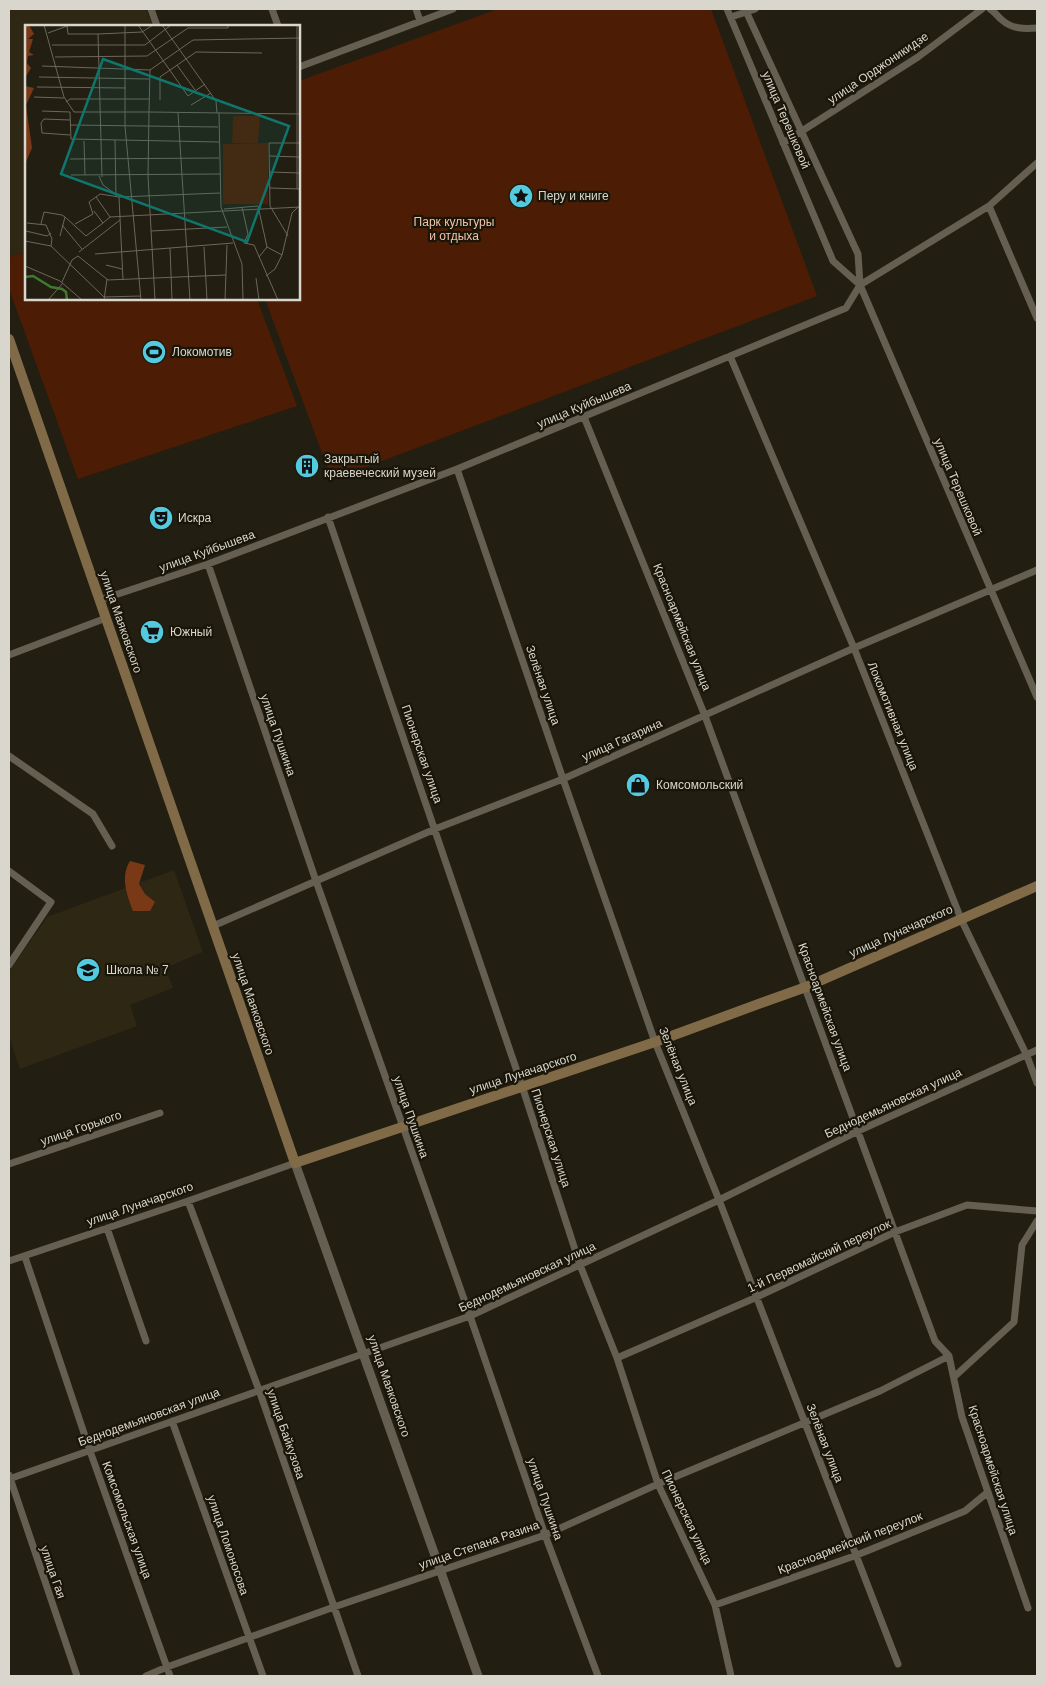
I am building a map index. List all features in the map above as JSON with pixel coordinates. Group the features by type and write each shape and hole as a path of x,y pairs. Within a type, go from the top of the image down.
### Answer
{"main road":[{"name":"улица Маяковского","path":"9,340 295,1163"},
{"name":"улица Луначарского","path":"295,1163 655,1042 806,987 1037,886"}],"street":[{"path":"151,9 158,25"},
{"path":"272,9 278,25"},
{"path":"416,9 420,21"},
{"path":"300,67 454,9"},
{"name":"улица Терешковой","path":"727,9 833,261 860,286"},
{"path":"731,17 755,9"},
{"name":"улица Орджоникидзе","path":"783,143 918,57 982,9"},
{"path":"990,9 1002,21 1014,28 1037,28"},
{"name":"улица Терешковой","path":"746,11 858,254 860,286 1037,697"},
{"name":"улица Куйбышева","path":"100,600 208,564 457,469 846,308 860,286 989,206 1037,163"},
{"path":"989,206 1037,318"},
{"name":"Локомотивная улица","path":"730,356 854,648 961,919 1027,1056 1037,1084"},
{"name":"Красноармейская улица","path":"584,417 705,716 935,1342 949,1356 962,1416 1028,1608"},
{"name":"Зелёная улица","path":"457,469 655,1042 757,1297 898,1664"},
{"name":"Пионерская улица","path":"328,517 436,829 580,1265 617,1358 658,1484 715,1605 732,1676"},
{"name":"улица Пушкина","path":"208,564 316,881 470,1316 545,1535 598,1676"},
{"name":"улица Гагарина","path":"212,926 436,829 563,779 854,648 1037,570"},
{"path":"9,655 106,618"},
{"path":"9,756 93,814 112,846"},
{"path":"9,871 51,902 9,965"},
{"name":"Беднодемьяновская улица","path":"9,1478 470,1316 719,1200 858,1131 1037,1050"},
{"name":"улица Горького","path":"9,1164 160,1113"},
{"name":"улица Луначарского","path":"9,1261 295,1163"},
{"name":"улица Маяковского","path":"295,1163 478,1676"},
{"name":"улица Байкузова","path":"188,1201 259,1390 358,1676"},
{"name":"1-й Первомайский переулок","path":"617,1358 757,1297 895,1232 967,1205 1037,1211"},
{"path":"954,1377 1014,1322 1022,1245 1037,1221"},
{"path":"107,1228 146,1341"},
{"name":"Комсомольская улица","path":"25,1257 90,1451 170,1676"},
{"name":"улица Степана Разина","path":"146,1676 334,1607 545,1535 658,1484 880,1391 949,1356"},
{"name":"улица Ломоносова","path":"172,1420 263,1676"},
{"name":"улица Гая","path":"9,1478 77,1676"},
{"name":"Красноармейский переулок","path":"715,1605 857,1555 965,1511 988,1492"}],"shaded area":[{"path":"9,9 146,9 153,25 25,25 25,252 9,257"},
{"path":"130,861 145,865 139,884 145,894 155,902 150,911 133,911 125,880 125,873"},
{"name":"Школа № 7","path":"174,870 203,952 165,968 173,988 130,1005 137,1026 20,1069 9,1037 9,972 47,917"}],"green space":[{"name":"Парк культуры и отдыха","path":"498,9 711,9 817,296 332,480 265,300 300,300 300,81"},
{"name":"Локомотив","path":"25,252 25,300 257,300 297,406 78,479 9,289 9,257"}],"place":[{"name":"Перу и книге","path":"521,196"},
{"name":"Локомотив","path":"154,352"},
{"name":"Закрытый краевеческий музей","path":"307,466"},
{"name":"Искра","path":"161,518"},
{"name":"Южный","path":"152,632"},
{"name":"Комсомольский","path":"638,785"},
{"name":"Школа № 7","path":"88,970"}]}
